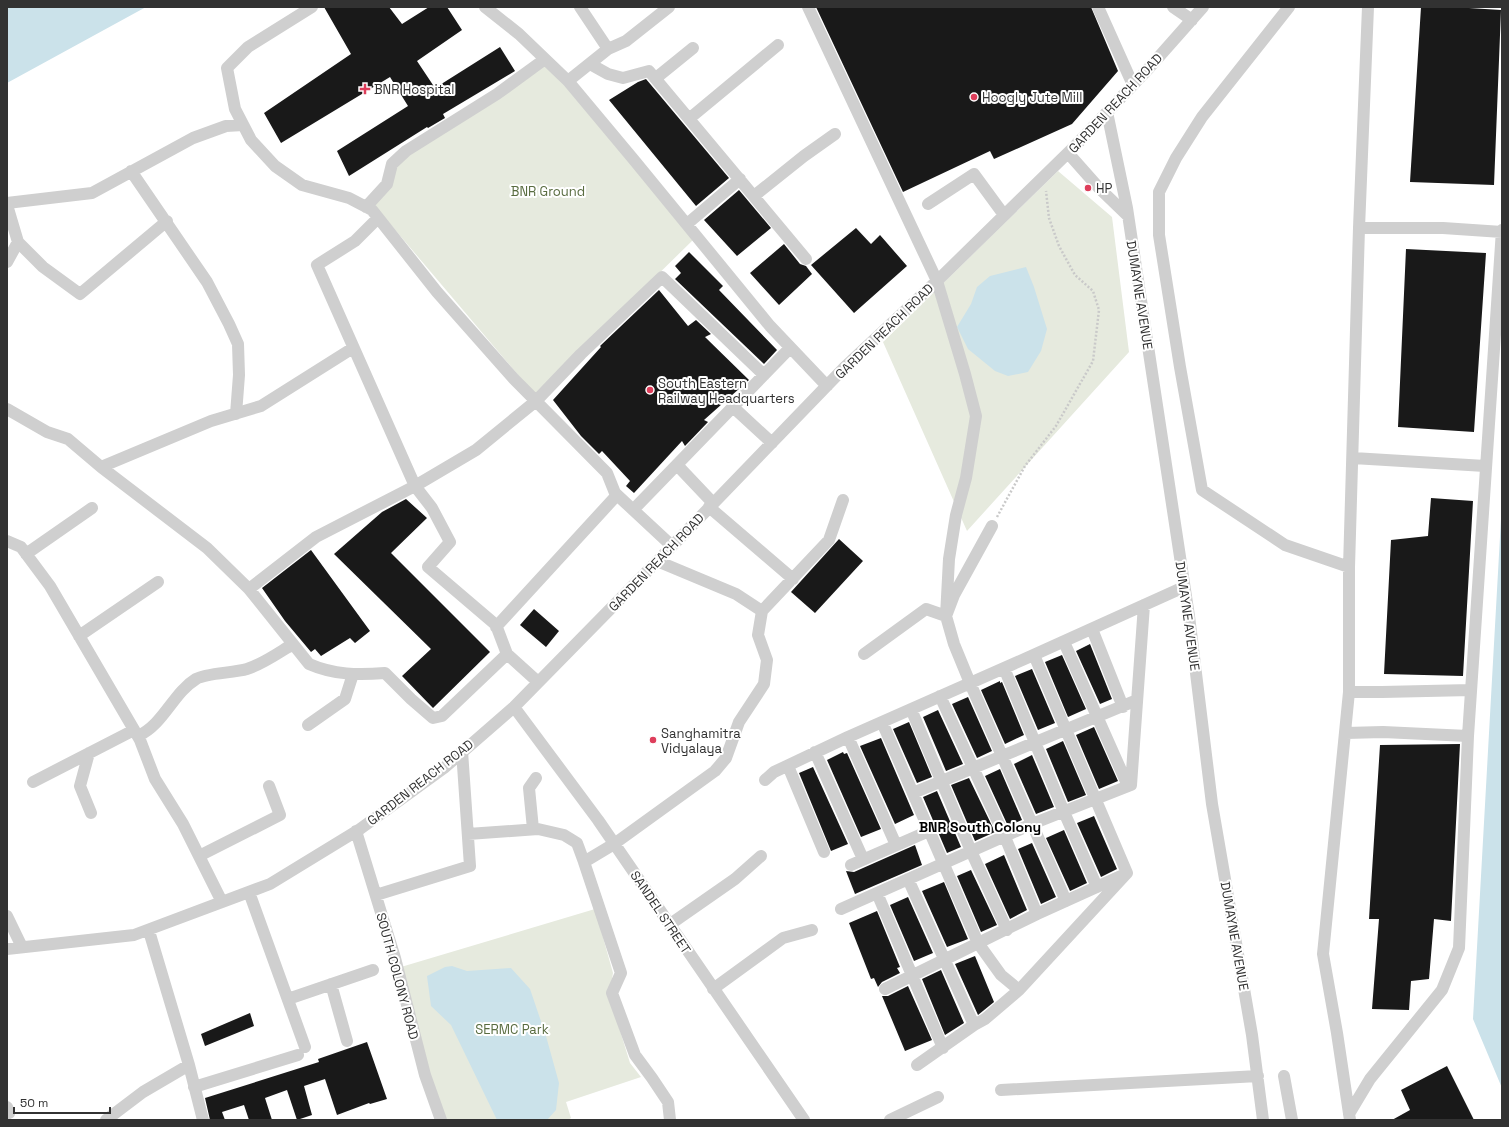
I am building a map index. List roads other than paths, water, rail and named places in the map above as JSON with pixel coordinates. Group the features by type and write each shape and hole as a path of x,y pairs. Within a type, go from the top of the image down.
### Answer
{"street":[{"path":"312,7 248,47 227,68 235,109 251,140 275,166 302,185 349,198 372,210 437,292 514,379 607,473 617,495 672,546"},
{"path":"485,7 519,34 568,81 770,326 827,386"},
{"path":"580,7 608,49"},
{"path":"568,81 608,49 626,41 669,7"},
{"path":"808,7 937,281 965,374 976,416 966,478 956,515 949,559 946,616 954,644 970,683 1066,901"},
{"path":"1098,7 1133,85"},
{"path":"1173,7 1192,20"},
{"name":"GARDEN REACH ROAD","path":"7,949 134,935 270,884 356,831 444,768 514,707 844,368 937,281 1068,153 1133,85 1203,7"},
{"path":"1289,7 1202,117 1176,158 1159,192 1159,235 1180,367 1202,490 1285,545 1349,567"},
{"path":"1349,1117 1337,1033 1323,954 1349,692 1349,567 1359,228 1368,7"},
{"path":"690,118 778,45"},
{"path":"656,78 692,48"},
{"path":"366,207 387,184 392,164 406,151 497,94 545,59"},
{"path":"590,64 608,74 624,78 649,71 690,118 806,259"},
{"name":"DUMAYNE AVENUE","path":"1107,112 1128,216 1184,587 1212,804 1252,1035 1263,1120"},
{"path":"167,222 80,294 43,267 18,242 7,204 92,193 193,138 226,126 243,125"},
{"path":"754,196 804,156 835,134"},
{"path":"1068,153 1099,188 1128,216"},
{"path":"131,171 207,282 238,344 239,375 236,414"},
{"path":"928,204 974,174 1004,215"},
{"path":"687,224 740,179"},
{"path":"378,218 355,241 317,265 415,486 432,508 450,542 428,567 496,627 507,654 538,682"},
{"path":"1349,1117 1370,1079 1442,990 1459,948 1468,736 1502,231 1443,228 1359,228"},
{"path":"7,262 18,242"},
{"path":"249,589 316,537 415,486 476,450 536,401 581,354 662,277 764,375"},
{"path":"101,467 211,421 260,406 353,348"},
{"path":"633,510 790,348"},
{"path":"732,408 772,443"},
{"path":"7,409 47,432 68,439 101,467 207,548 249,589 309,664 322,670 343,674 385,673 412,700 433,718 442,716 507,654"},
{"path":"1353,458 1485,466"},
{"path":"677,465 712,505 793,579"},
{"path":"496,627 617,495"},
{"path":"584,862 614,844 715,772 726,758 739,722 764,684 767,660 758,635 762,612 829,540 843,500"},
{"path":"26,554 92,508"},
{"path":"946,616 954,595 992,526"},
{"path":"7,541 21,547 50,586 136,733 156,779 183,824 222,902"},
{"path":"657,561 736,594 762,612"},
{"path":"79,636 158,582"},
{"path":"765,780 774,772 848,736 1064,642 1184,587"},
{"path":"841,909 1032,824 1131,785 1144,605"},
{"path":"864,654 926,609 946,616"},
{"path":"1092,629 1123,706"},
{"path":"1064,642 1128,786"},
{"path":"33,782 89,754 136,733 161,718 184,688 197,678 247,669 268,659 292,644"},
{"path":"1034,655 1097,799 1127,873"},
{"path":"1004,668 1097,887"},
{"path":"308,725 345,699 353,674"},
{"path":"1349,692 1471,690"},
{"path":"940,696 1005,837 1037,914"},
{"path":"913,793 1137,700"},
{"name":"SANDEL STREET","path":"514,707 614,844 804,1120"},
{"path":"911,709 1007,930"},
{"path":"882,722 978,943 1001,975 1019,990"},
{"path":"1346,732 1383,732 1468,736"},
{"path":"848,736 896,845"},
{"path":"376,895 470,866 462,751"},
{"path":"815,752 863,859"},
{"path":"89,754 80,786 91,813"},
{"path":"788,766 824,852"},
{"path":"533,829 529,788 536,778"},
{"path":"199,856 280,815 269,786"},
{"path":"468,834 538,829 564,835 577,843 621,973 612,993 621,1021 635,1055 668,1102 670,1120"},
{"name":"SOUTH COLONY ROAD","path":"356,831 395,958 425,1075 442,1120"},
{"path":"851,865 929,831"},
{"path":"670,925 735,879 761,856"},
{"path":"885,989 1037,914 1127,873"},
{"path":"917,1065 985,1019 1019,990 1127,873"},
{"path":"908,879 974,1025"},
{"path":"194,1087 302,1051 288,999 249,892"},
{"path":"877,893 943,1048"},
{"path":"7,916 22,947"},
{"path":"149,930 189,1065 203,1120"},
{"path":"713,989 783,938 812,930"},
{"path":"288,999 373,970"},
{"path":"331,984 347,1041"},
{"path":"106,1120 143,1092 189,1065"},
{"path":"1001,1090 1258,1076"},
{"path":"1284,1076 1292,1120"},
{"path":"890,1120 938,1097"},
{"path":"7,1107 9,1113 7,1114"}],"water":[{"path":"7,7 146,7 7,83"},
{"path":"1026,267 1047,329 1041,351 1028,372 1008,376 995,371 968,349 957,327 971,304 977,287 990,276"},
{"path":"1502,501 1502,1088 1473,1019"},
{"path":"452,966 467,971 511,968 530,989 546,1036 559,1083 556,1110 547,1120 497,1120 451,1025 431,1006 427,976 445,967"}],"place":[{"name":"BNR Hospital","path":"365,89"},
{"name":"Hoogly Jute Mill","path":"974,97"},
{"name":"HP","path":"1088,188"},
{"name":"South Eastern Railway Headquarters","path":"650,390"},
{"name":"Sanghamitra Vidyalaya","path":"653,740"}],"district":[{"name":"BNR South Colony","path":"980,827"}],"park label":[{"name":"BNR Ground","path":"548,191"},
{"name":"SERMC Park","path":"512,1029"}]}
